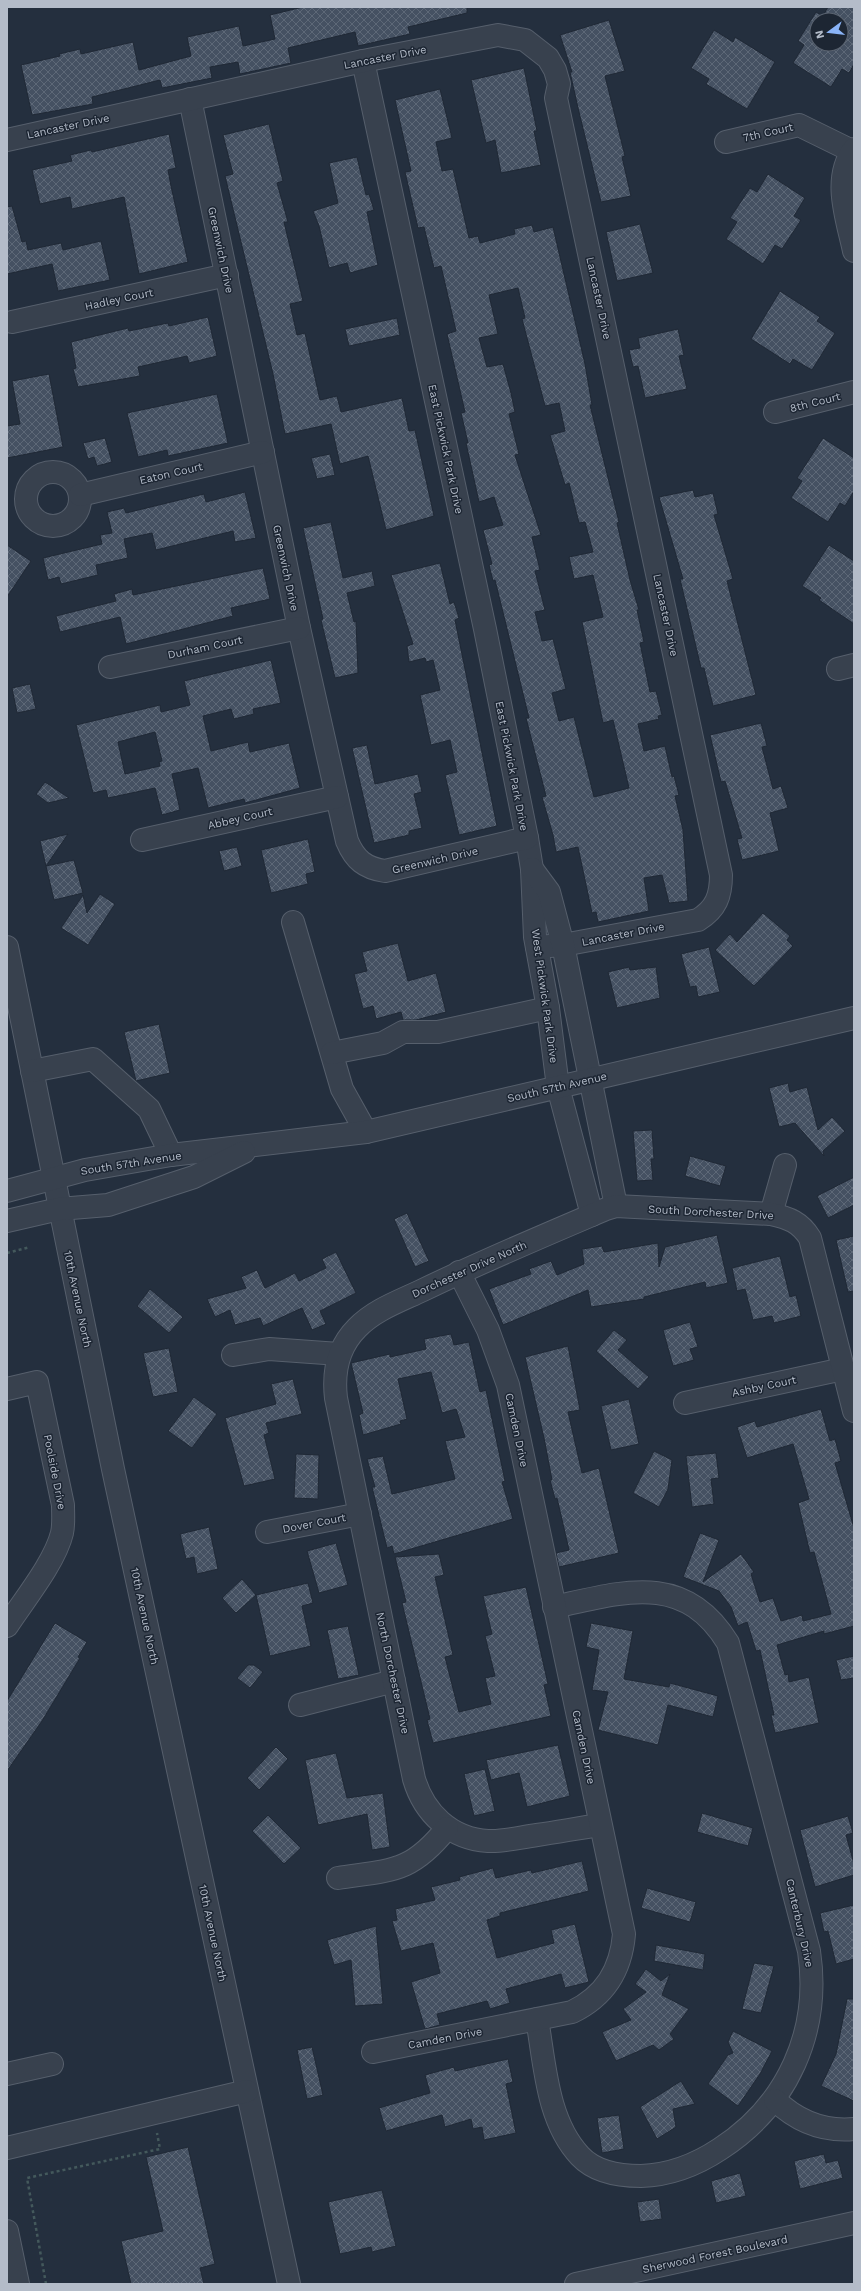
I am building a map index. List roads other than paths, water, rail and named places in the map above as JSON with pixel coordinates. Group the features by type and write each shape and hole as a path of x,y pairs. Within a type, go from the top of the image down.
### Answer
{"street":[{"name":"Lancaster Drive","path":"7,140 363,61 498,34 512,36 535,46 548,58 555,70 559,84 556,98 721,875 721,890 717,902 707,914 698,920 563,945 537,947"},
{"name":"East Pickwick Park Drive","path":"363,61 527,838"},
{"name":"Greenwich Drive","path":"190,99 299,628 347,841 352,853 360,863 372,869 385,872 527,838"},
{"name":"7th Court","path":"726,142 798,125 853,150"},
{"path":"853,150 843,177 842,191 854,251"},
{"name":"Hadley Court","path":"12,322 227,275"},
{"name":"8th Court","path":"776,412 854,392"},
{"name":"Eaton Court","path":"80,495 263,452"},
{"name":"Durham Court","path":"110,667 299,628"},
{"name":"Abbey Court","path":"142,840 337,797"},
{"name":"West Pickwick Park Drive","path":"527,838 532,869 537,947 548,1008 558,1087 592,1215"},
{"name":"West Pickwick Park Drive","path":"532,869 549,892 563,945 616,1206"},
{"path":"293,922 342,1089 366,1132"},
{"name":"10th Avenue North","path":"7,947 59,1209 289,2284"},
{"path":"332,1053 384,1043 403,1032 438,1032 548,1008"},
{"name":"South 57th Avenue","path":"7,1191 53,1177 171,1155 366,1132 854,1018"},
{"path":"32,1071 92,1058 150,1109 171,1155"},
{"name":"South 57th Avenue","path":"7,1221 59,1209 108,1205 194,1177 257,1145"},
{"path":"771,1214 785,1164"},
{"name":"South Dorchester Drive","path":"616,1206 771,1214 792,1219 803,1227 810,1238 854,1411"},
{"name":"Dorchester Drive North","path":"339,1354 347,1339 367,1319 459,1272 616,1206"},
{"name":"Camden Drive","path":"373,2052 572,2012 584,2006 606,1987 620,1962 624,1934 508,1385 488,1330 459,1272"},
{"path":"233,1355 269,1349 339,1354"},
{"name":"North Dorchester Drive","path":"339,1354 336,1369 336,1398 418,1792 433,1816 447,1828 462,1836 489,1841 600,1825"},
{"name":"Ashby Court","path":"685,1403 843,1369"},
{"name":"Poolside Drive","path":"7,1389 37,1382 63,1505 64,1519 63,1532 52,1556 7,1626"},
{"name":"Dover Court","path":"267,1532 360,1514"},
{"name":"Canterbury Drive","path":"537,2020 556,2116 562,2130 579,2156 590,2166 597,2168 619,2174 649,2176 664,2174 693,2165 732,2141 754,2123 775,2100 788,2080 800,2053 808,2026 812,1996 812,1967 809,1951 728,1643 720,1630 698,1608 684,1600 662,1593 626,1592 554,1607"},
{"path":"300,1705 394,1681"},
{"path":"338,1878 401,1867 425,1853 447,1828"},
{"path":"7,2074 52,2064"},
{"path":"7,2148 247,2091"},
{"path":"775,2100 797,2118 819,2128 854,2129"},
{"name":"Sherwood Forest Boulevard","path":"576,2284 854,2223"},
{"path":"7,2231 18,2284"}]}
